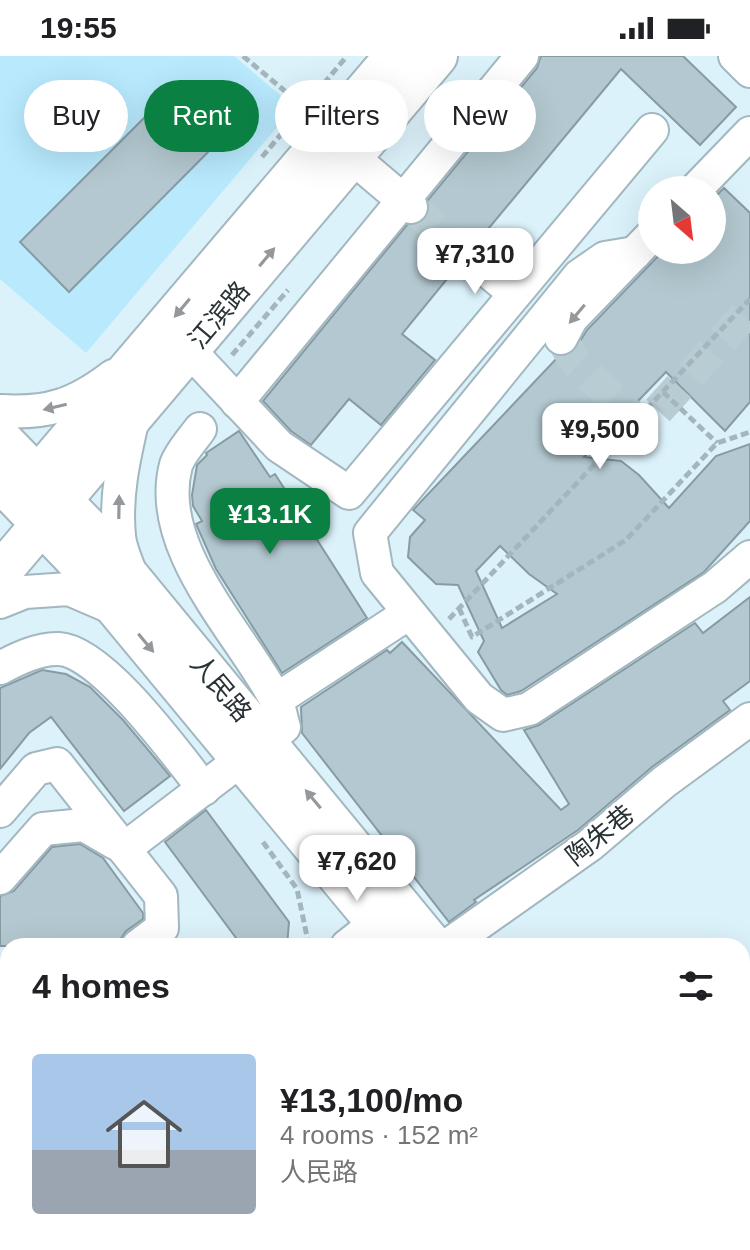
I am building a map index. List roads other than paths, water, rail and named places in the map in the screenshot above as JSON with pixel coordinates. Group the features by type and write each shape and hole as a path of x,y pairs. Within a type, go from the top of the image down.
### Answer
{"main road":[{"name":"江滨路","path":"0,573 26,500 145,352 395,56"},
{"name":"江滨路","path":"26,500 134,414 437,56"},
{"name":"人民路","path":"0,438 26,500 94,534 126,597 253,750 380,930 406,938"}],"street":[{"path":"237,402 407,203 522,56"},
{"path":"735,56 750,71"},
{"path":"189,350 279,446 349,493 652,130"},
{"path":"709,176 750,133"},
{"path":"352,157 407,203"},
{"path":"638,246 605,258 579,276 370,533 377,573 479,698 503,715 529,709 715,587 750,557"},
{"path":"561,338 571,319 638,250"},
{"path":"471,257 514,293"},
{"path":"0,411 23,413 61,407 92,392 145,352"},
{"path":"0,602 25,592 69,589 126,597 119,539 119,476 134,414"},
{"path":"124,849 284,727 276,700 204,587 180,538 173,498 177,463 200,429"},
{"path":"276,700 409,613"},
{"path":"0,668 23,656 60,648 95,665 139,708 204,789"},
{"name":"陶朱巷","path":"458,938 590,845 664,782 750,719"},
{"path":"0,811 36,769 57,764 161,896 162,928 149,938"},
{"path":"0,878 43,829 84,825 124,849"}],"tunnel":[{"path":"411,207 471,257"},
{"path":"561,338 576,363 643,427 750,309"}]}
